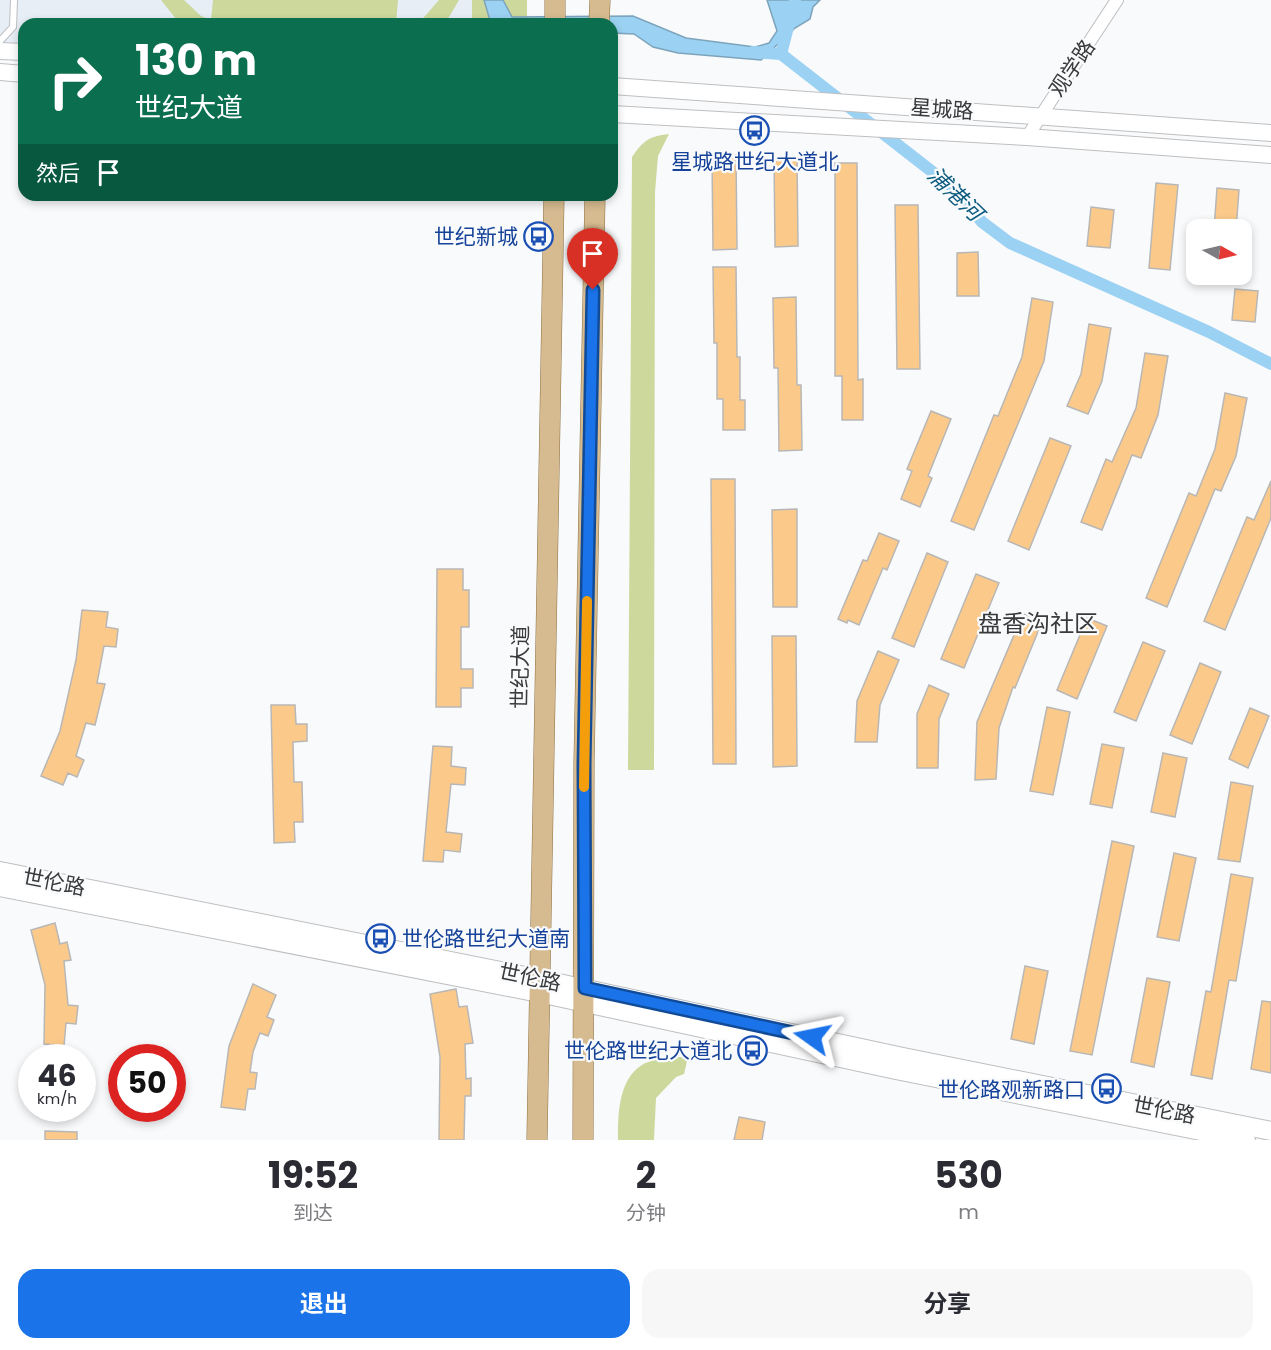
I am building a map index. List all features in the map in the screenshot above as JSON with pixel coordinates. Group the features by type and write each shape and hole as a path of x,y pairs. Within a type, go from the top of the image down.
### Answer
{"main road":[{"path":"555,0 555,18"},
{"path":"599,18 600,0"},
{"name":"世纪大道","path":"537,1140 554,201"},
{"path":"584,1140 584,764 595,201"},
{"name":"世伦路","path":"0,871 585,996 1271,1131"},
{"name":"世伦路","path":"0,887 539,986"},
{"name":"世伦路","path":"585,996 820,1054 1245,1140"}],"street":[{"name":"观学路","path":"1027,137 1117,0"},
{"path":"0,51 18,52"},
{"path":"0,72 18,74"},
{"name":"星城路","path":"618,86 1271,134"},
{"name":"星城路","path":"618,114 1027,137 1271,155"}],"lane":[{"path":"0,41 13,27 14,0"}],"shaded area":[{"path":"0,0 472,0 472,18 18,18 18,44 0,42"}],"green space":[{"path":"161,0 184,0 206,18 175,18"},
{"path":"213,0 398,0 396,18 211,18"},
{"path":"439,0 459,0 448,18 423,18"},
{"path":"472,0 527,0 527,18 472,18"},
{"path":"669,134 658,156 655,192 654,770 628,770 632,157 647,140"},
{"path":"670,1057 688,1057 684,1074 676,1077 656,1098 654,1140 618,1140 621,1099 628,1080 645,1063"}],"water":[{"path":"484,0 503,0 512,17 633,16 686,38 755,47 769,43 777,31 767,0 820,0 813,7 810,19 795,28 761,60 678,53 653,47 634,34 618,33 618,18 489,18"}],"building":[{"path":"712,155 736,155 737,249 713,250"},
{"path":"774,157 797,157 798,246 775,247"},
{"path":"835,163 857,163 858,380 863,379 863,420 842,420 842,376 835,376"},
{"path":"1156,183 1178,185 1170,270 1149,268"},
{"path":"1217,188 1239,190 1237,219 1215,219"},
{"path":"895,205 918,205 920,369 897,369"},
{"path":"1091,207 1114,210 1110,248 1087,246"},
{"path":"978,252 979,296 957,296 957,253"},
{"path":"713,267 736,267 737,357 740,357 740,400 745,400 745,430 723,430 723,399 717,399"},
{"path":"1235,289 1258,291 1255,322 1232,320"},
{"path":"796,297 797,385 801,385 802,450 779,451 778,368 774,368 773,298"},
{"path":"1032,298 1053,302 1044,361 974,530 951,521 994,415 998,416 1022,357"},
{"path":"1089,324 1111,328 1102,381 1088,414 1067,406 1081,374"},
{"path":"1145,353 1168,356 1158,415 1141,458 1132,455 1102,530 1081,522 1106,459 1112,462 1136,408"},
{"path":"1225,393 1247,398 1236,456 1221,491 1215,489 1167,607 1146,598 1189,493 1196,496 1215,449"},
{"path":"931,411 951,419 928,476 932,478 920,507 901,499 912,471 907,469"},
{"path":"1050,438 1071,446 1029,550 1008,541"},
{"path":"711,479 735,479 736,764 713,764"},
{"path":"1271,481 1271,518 1225,630 1204,621 1247,517 1254,520"},
{"path":"797,509 797,607 773,607 772,510"},
{"path":"879,533 899,541 887,570 883,568 859,625 848,620 847,623 838,619 863,560 867,561"},
{"path":"927,553 948,562 914,647 892,638"},
{"path":"437,569 463,569 463,590 469,590 469,627 461,627 461,669 473,669 473,688 461,688 461,707 436,707"},
{"path":"976,574 999,583 964,668 941,659"},
{"path":"82,610 108,612 106,627 118,629 116,647 104,646 97,683 105,684 95,725 86,723 76,756 84,760 77,777 68,773 63,785 41,776 60,731 76,660"},
{"path":"1023,614 1042,622 1015,688 1013,687 999,728 996,779 975,780 977,722"},
{"path":"1087,618 1107,626 1077,699 1057,690"},
{"path":"772,636 796,636 797,766 773,767"},
{"path":"1143,642 1165,651 1136,721 1114,712"},
{"path":"878,651 899,660 880,705 877,742 855,742 857,701"},
{"path":"1200,663 1221,672 1192,744 1170,735"},
{"path":"929,685 949,694 939,719 938,768 917,768 917,714"},
{"path":"271,705 295,705 296,724 307,724 307,741 293,742 294,782 302,782 303,822 294,822 295,842 274,843"},
{"path":"1047,707 1070,712 1053,795 1030,791"},
{"path":"1250,708 1269,716 1248,768 1229,759"},
{"path":"1102,744 1124,748 1112,808 1090,804"},
{"path":"433,746 452,747 451,766 466,768 465,785 451,784 446,832 462,834 460,852 444,850 443,862 423,861"},
{"path":"1163,753 1187,758 1175,817 1151,812"},
{"path":"1231,782 1253,786 1240,862 1218,859"},
{"path":"1112,841 1134,846 1092,1055 1070,1051"},
{"path":"1174,853 1196,858 1179,941 1157,937"},
{"path":"1231,874 1253,878 1236,981 1229,980 1212,1079 1191,1075 1206,991 1211,992"},
{"path":"55,923 60,944 67,942 71,960 64,961 68,1005 78,1006 76,1024 66,1023 64,1044 44,1044 45,985 31,930"},
{"path":"1025,966 1048,971 1034,1044 1011,1039"},
{"path":"1147,978 1170,982 1154,1067 1131,1062"},
{"path":"253,984 276,995 267,1017 274,1020 268,1036 260,1033 253,1052 250,1072 257,1073 255,1089 248,1089 245,1110 221,1107 229,1046"},
{"path":"456,989 459,1007 467,1006 473,1043 465,1044 466,1079 471,1078 471,1096 465,1096 464,1140 439,1140 440,1057 430,994"},
{"path":"1262,1001 1271,1002 1271,1073 1251,1069"},
{"path":"739,1117 765,1122 762,1140 734,1140"},
{"path":"45,1131 77,1132 77,1140 45,1140"}],"waterway":[{"path":"781,54 795,0"},
{"name":"浦港河","path":"753,52 781,54 957,191 982,222 1010,243 1209,332 1271,364"}],"slow traffic":[{"path":"584,787 587,601"}],"place":[{"name":"星城路世纪大道北","path":"755,130"},
{"name":"世纪新城","path":"539,236"},
{"name":"世伦路世纪大道南","path":"381,938"},
{"name":"世伦路世纪大道北","path":"753,1050"},
{"name":"世伦路观新路口","path":"1106,1089"}],"district":[{"name":"盘香沟社区","path":"1038,623"}],"route":[{"path":"593,290 584,764 585,988 812,1037"}]}
